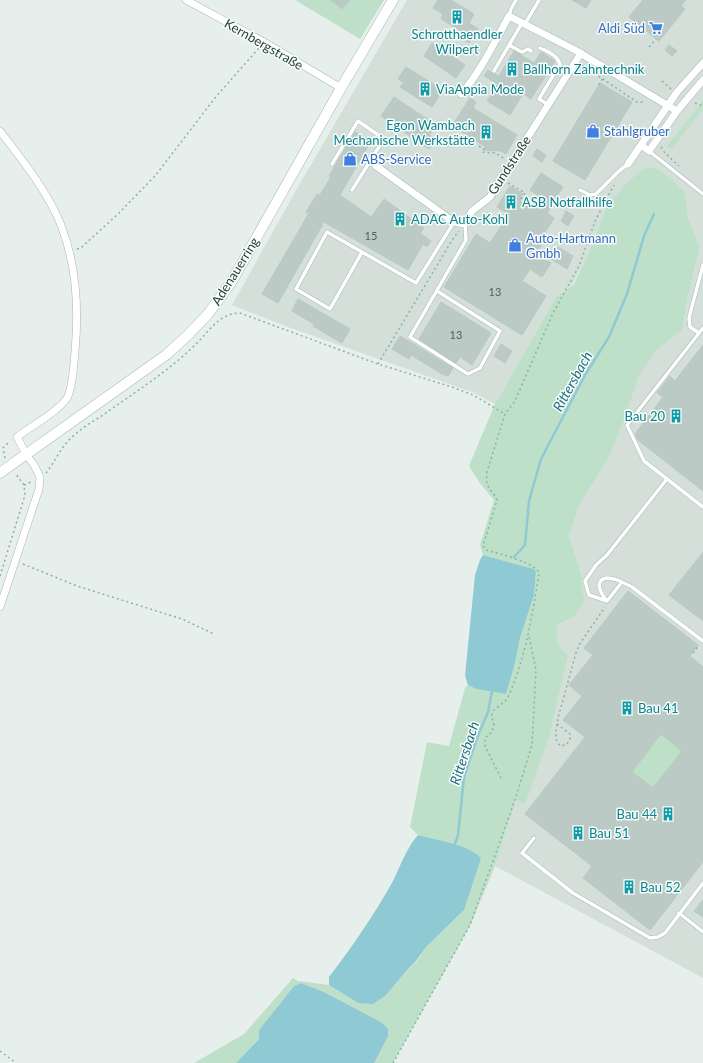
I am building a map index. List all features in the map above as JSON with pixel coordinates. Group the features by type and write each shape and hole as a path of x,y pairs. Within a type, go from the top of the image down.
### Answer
{"main road":[{"name":"Adenauerring","path":"0,473 166,355 208,314 232,281 341,88 393,0"}],"street":[{"name":"Kernbergstraße","path":"186,0 264,42 341,88"},
{"path":"461,94 475,75 509,16 580,53 677,111"},
{"name":"Gundstraße","path":"465,224 472,211 490,197 580,53"},
{"path":"628,164 677,92 703,63"},
{"path":"641,145 649,151 677,111 703,80"},
{"path":"0,132 48,200 60,224 70,250 76,293 76,338 73,373 68,396 62,405 17,436 40,477 39,489 0,607"},
{"path":"376,166 454,222 465,224"}],"lane":[{"path":"509,16 516,0"},
{"path":"494,71 509,45 539,0"},
{"path":"509,45 522,52 528,49 531,51"},
{"path":"540,48 556,56 560,64 539,99 547,104"},
{"path":"332,164 358,121 384,138 352,190"},
{"path":"649,151 703,194"},
{"path":"370,162 376,166"},
{"path":"580,190 590,195 596,194 628,164"},
{"path":"362,252 330,308 296,289 327,232 362,252 416,283 454,222"},
{"path":"436,291 500,331 480,368 468,374 410,337 436,291 466,240 465,224"},
{"path":"699,333 690,327 689,318 703,265"},
{"path":"703,328 627,425 644,461 703,507"},
{"path":"607,601 589,595 585,581 596,565 607,555 668,479"},
{"path":"607,601 599,589 599,584 603,579 608,577 632,587 703,640"},
{"path":"607,601 622,582"},
{"path":"534,838 522,853 573,893 644,936 650,938 658,937 665,933 703,883"},
{"path":"679,914 703,932"}],"path":[{"path":"649,47 656,39"},
{"path":"70,250 81,248 119,213 155,176 215,98 264,42"},
{"path":"575,61 637,102 642,102 650,95"},
{"path":"599,85 602,79"},
{"path":"662,81 672,90"},
{"path":"691,102 703,106"},
{"path":"661,144 664,151 679,166"},
{"path":"479,146 484,149 482,152 495,153 512,163"},
{"path":"501,179 524,193 521,199 529,204"},
{"path":"501,778 485,746 485,738 492,732 494,725 491,717 493,710 506,700 513,684 528,635 539,574 538,569 530,565 486,550 483,546 497,500 494,494 487,488 486,472 506,414 515,401 553,313 579,266 596,219 615,183"},
{"path":"378,364 454,237 465,224"},
{"path":"40,477 47,472 56,456 70,438 170,368 196,345 225,315 232,313 240,313 378,364 452,387 473,395 506,414"},
{"path":"0,576 25,495 24,485 4,456 4,448 17,436"},
{"path":"16,561 77,586 182,619 214,634"},
{"path":"557,724 570,734 570,739 567,744 561,746 555,739 557,724 576,653 582,640 605,610 607,601"},
{"path":"393,1063 462,941 470,924 516,797 532,745 536,670 528,635"},
{"path":"693,653 703,640"},
{"path":"0,1051 16,1063"}],"shaded area":[{"path":"407,0 703,0 703,978 495,866 516,800 525,804 557,644 557,625 575,616 585,601 582,577 569,536 580,504 608,459 625,418 639,376 657,350 682,330 689,292 700,247 688,218 685,191 659,169 650,167 643,169 608,204 595,238 573,284 556,297 495,404 472,392 288,327 232,305 295,192"}],"green space":[{"path":"295,0 331,0 342,9 350,0 384,0 360,39"},
{"path":"703,100 703,109 672,149 667,146"},
{"path":"650,167 659,169 685,191 688,218 700,247 689,292 682,330 657,350 639,376 625,418 608,459 580,504 569,536 582,577 585,601 575,616 557,625 557,644 568,656 548,740 525,804 516,800 495,866 471,924 393,1063 374,1063 381,1022 324,992 301,983 294,986 259,1030 259,1039 236,1063 194,1063 244,1034 293,978 298,981 329,985 358,1003 386,995 407,970 416,962 426,947 464,910 455,844 418,835 410,827 427,742 449,746 465,688 468,685 476,689 506,694 514,667 520,638 534,595 536,572 530,568 483,555 480,545 494,500 479,482 469,466 495,404 556,297 574,284 595,238 608,204 628,182 643,169"},
{"path":"661,734 682,751 653,788 632,772"}],"water":[{"path":"483,555 534,569 536,572 534,595 520,638 514,667 506,694 476,689 468,685 465,676 475,575"},
{"path":"418,835 460,846 475,853 481,858 464,910 426,947 386,995 373,1004 358,1003 329,985 329,977 378,906 393,881 407,851"},
{"path":"301,983 324,992 381,1022 388,1029 388,1036 374,1063 236,1063 259,1039 259,1030 294,986"}],"building":[{"path":"331,0 350,0 342,9"},
{"name":"Schrotthaendler Wilpert","path":"438,0 451,0 474,14 469,23 478,29 469,43 460,37 463,32 441,19 443,14 433,8"},
{"path":"572,0 591,0 586,8"},
{"name":"Aldi Süd","path":"643,0 686,0 681,6 685,9 659,41 629,17"},
{"path":"432,43 465,65 456,78 424,56"},
{"path":"669,45 677,51 672,56 665,50"},
{"path":"514,51 534,63 541,52 555,61 531,99 523,94 510,115 487,101 498,84 484,76 488,70 499,76"},
{"name":"ViaAppia Mode","path":"406,67 443,90 432,107 400,87 404,83 398,79"},
{"name":"Stahlgruber","path":"600,83 632,102 585,180 553,161"},
{"path":"394,97 436,125 429,135 436,139 429,149 381,116"},
{"name":"Egon Wambach Mechanische Werkstätte","path":"470,98 476,102 473,108 517,135 506,154 501,151 484,150 486,147 452,126"},
{"path":"355,132 371,141 340,195 371,217 384,199 424,228 420,233 431,241 427,247 423,244 408,270 324,222 278,303 262,294 309,213 306,212 317,194 320,195 331,177 329,176"},
{"path":"537,149 546,155 542,162 533,156"},
{"path":"541,173 563,187 547,213 554,218 539,242 542,244 536,253 551,263 542,277 530,269 522,281 546,296 522,335 444,287 476,234 490,243 509,214 497,207 510,186 523,194 519,200 530,207 538,195 530,190"},
{"path":"566,211 574,216 568,226 561,221"},
{"path":"558,247 573,256 567,269 551,259"},
{"path":"298,299 350,329 342,343 313,326 314,324 292,311"},
{"path":"441,302 491,333 472,365 460,357 456,363 419,339"},
{"path":"400,336 453,368 448,376 442,374 411,355 409,359 392,349"},
{"path":"501,344 512,351 505,363 494,356"},
{"name":"Bau 20","path":"703,345 703,491 638,440 635,434 663,397 657,393 670,376 675,381"},
{"path":"703,552 703,621 669,595"},
{"path":"628,591 698,645 690,656 703,667 703,862 650,930 583,878 592,866 525,814 585,737 563,720 582,696 569,685 593,655 584,648","holes":["661,734 682,751 653,788 632,772"]},
{"path":"703,900 703,917 694,911"}],"waterway":[{"name":"Rittersbach","path":"514,557 525,545 529,501 541,459 585,375 609,337 627,294 644,236 654,214"},
{"name":"Rittersbach","path":"455,844 458,835 464,777 477,738 488,712 492,691"}],"place":[{"name":"Schrotthaendler Wilpert","path":"457,17"},
{"name":"Aldi Süd","path":"656,28"},
{"name":"Ballhorn Zahntechnik","path":"512,69"},
{"name":"ViaAppia Mode","path":"425,89"},
{"name":"Stahlgruber","path":"593,131"},
{"name":"Egon Wambach Mechanische Werkstätte","path":"486,132"},
{"name":"ABS-Service","path":"350,159"},
{"name":"ASB Notfallhilfe","path":"511,202"},
{"name":"ADAC Auto-Kohl","path":"400,219"},
{"name":"Auto-Hartmann Gmbh","path":"515,245"},
{"name":"Bau 20","path":"676,416"},
{"name":"Bau 41","path":"627,708"},
{"name":"Bau 44","path":"668,814"},
{"name":"Bau 51","path":"578,833"},
{"name":"Bau 52","path":"629,887"}]}
